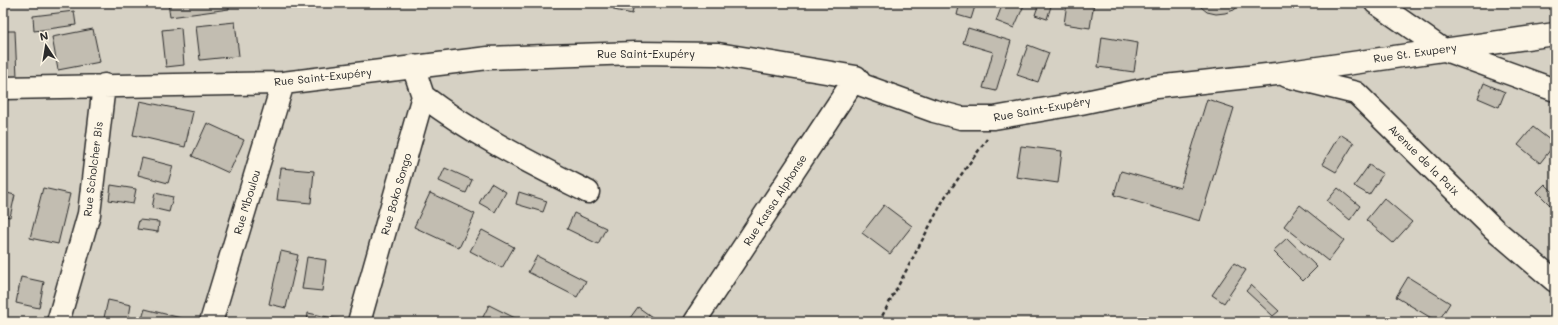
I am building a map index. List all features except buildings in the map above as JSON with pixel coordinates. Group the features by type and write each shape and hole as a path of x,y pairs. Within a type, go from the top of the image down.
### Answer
{"street":[{"path":"1376,3 1442,50 1555,90"},
{"name":"Rue St. Exupery","path":"1276,74 1555,34"},
{"name":"Rue Saint-Exupéry","path":"3,88 283,83 488,58 636,53 718,54 856,77 862,85 934,110 961,118 994,118 1082,103 1156,87 1276,74"},
{"path":"413,66 423,96 440,109 489,140 588,192"},
{"name":"Avenue de la Paix","path":"1276,74 1356,93 1494,229 1555,281"},
{"name":"Rue Kassa Alphonse","path":"694,322 856,77"},
{"name":"Rue Mboulou","path":"211,322 283,83"},
{"name":"Rue Scholcher Bis","path":"58,322 89,214 104,85"},
{"name":"Rue Boko Songo","path":"359,322 423,96"}],"path":[{"path":"879,322 945,197 986,143 994,118"}],"shaded area":[{"path":"3,3 1555,3 1555,322 3,322"}]}
